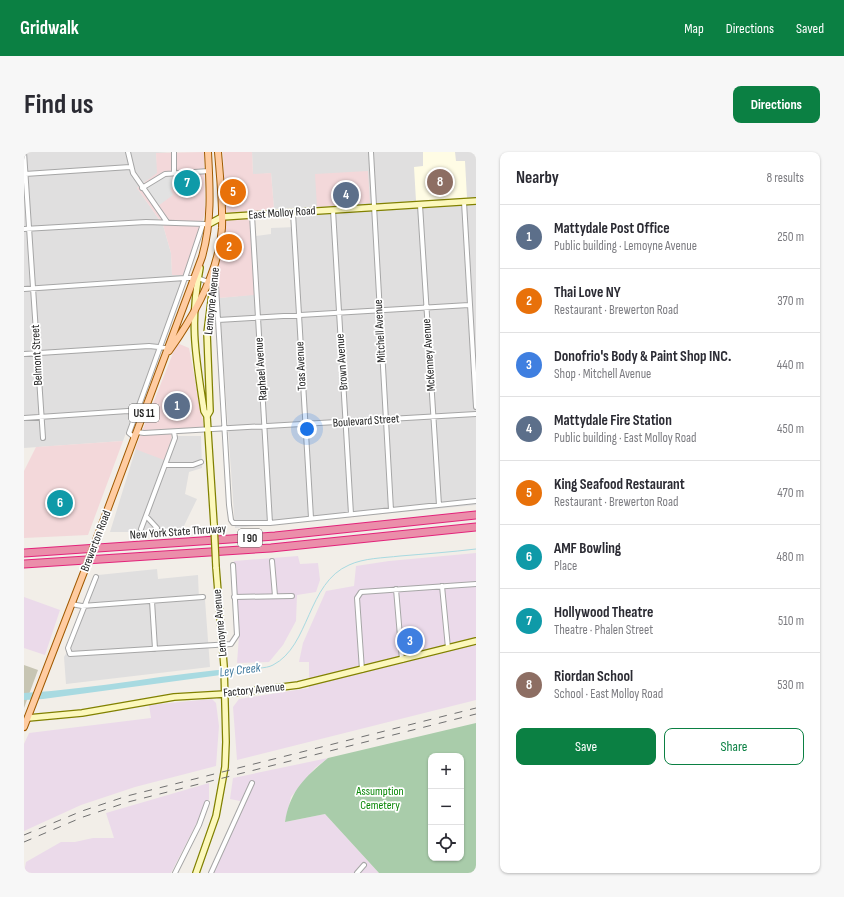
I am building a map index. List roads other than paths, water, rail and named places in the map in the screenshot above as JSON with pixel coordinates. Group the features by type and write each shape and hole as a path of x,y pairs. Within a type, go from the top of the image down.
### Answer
{"highway":[{"name":"New York State Thruway","path":"24,553 275,536 476,515"},
{"name":"New York State Thruway","path":"24,564 272,548 476,527"}],"main road":[{"name":"Brewerton Road","path":"24,727 196,278 202,257 206,224 211,204 208,152"},
{"name":"Brewerton Road","path":"168,351 211,281 217,257 222,217 218,152"}],"street":[{"name":"Belmont Street","path":"24,152 43,438"},
{"path":"128,152 130,167 142,188 167,222"},
{"path":"174,152 174,173"},
{"name":"Mitchell Avenue","path":"371,152 391,510"},
{"path":"25,174 130,167"},
{"path":"142,188 160,176 174,173 209,171"},
{"name":"East Molloy Road","path":"206,224 222,217 476,201"},
{"path":"464,202 476,407"},
{"name":"McKenney Avenue","path":"420,205 439,505"},
{"name":"Brown Avenue","path":"333,210 351,514"},
{"name":"Toas Avenue","path":"293,213 311,518"},
{"name":"Raphael Avenue","path":"252,215 270,523"},
{"path":"24,230 146,222 206,224 136,412 129,433 134,438"},
{"path":"24,289 185,278 196,278 211,281 216,286 231,520 235,524 270,523 476,501"},
{"name":"Lemoyne Avenue","path":"196,278 193,311 196,362 204,411 207,416 209,430 216,567 223,645 226,742 223,780 216,816 196,873"},
{"name":"Lemoyne Avenue","path":"207,416 210,411 207,333 211,281"},
{"path":"218,320 469,305"},
{"path":"24,354 161,346 168,351"},
{"path":"24,418 128,410 143,416"},
{"name":"Boulevard Street","path":"137,432 144,434 225,430 476,414"},
{"path":"141,529 175,438 174,432"},
{"path":"165,466 193,465 201,462"},
{"path":"146,516 157,528"},
{"path":"272,561 275,596"},
{"path":"96,578 68,648 70,654 231,644 236,638 233,565"},
{"path":"362,670 358,595 364,591 476,584"},
{"path":"442,586 448,648"},
{"path":"396,589 402,660"},
{"path":"234,598 292,596"},
{"path":"72,604 85,606 203,597"},
{"path":"152,601 155,649"},
{"name":"Factory Avenue","path":"28,718 82,712 174,697 224,694 298,685 476,641"},
{"path":"211,873 252,783"},
{"path":"175,873 199,825 207,803"},
{"path":"357,873 364,865"}],"water":[{"path":"243,668 243,672 43,699 24,700 24,693 79,688 188,673"}],"waterway":[{"name":"Ley Creek","path":"243,669 263,668 270,666 285,656 295,644 316,600 325,586 335,574 349,565 374,559 476,549"}],"railway":[{"path":"24,835 82,811 127,796 476,708"},
{"path":"24,842 83,817 128,802 476,714"}],"place":[{"name":"Riordan School","path":"440,182"},
{"name":"Hollywood Theatre","path":"187,183"},
{"name":"King Seafood Restaurant","path":"233,192"},
{"name":"Mattydale Fire Station","path":"346,195"},
{"name":"Thai Love NY","path":"229,247"},
{"name":"Mattydale Post Office","path":"177,406"},
{"name":"AMF Bowling","path":"60,503"},
{"name":"Donofrio's Body & Paint Shop INC.","path":"410,641"}],"park label":[{"name":"Assumption Cemetery","path":"380,798"}]}
